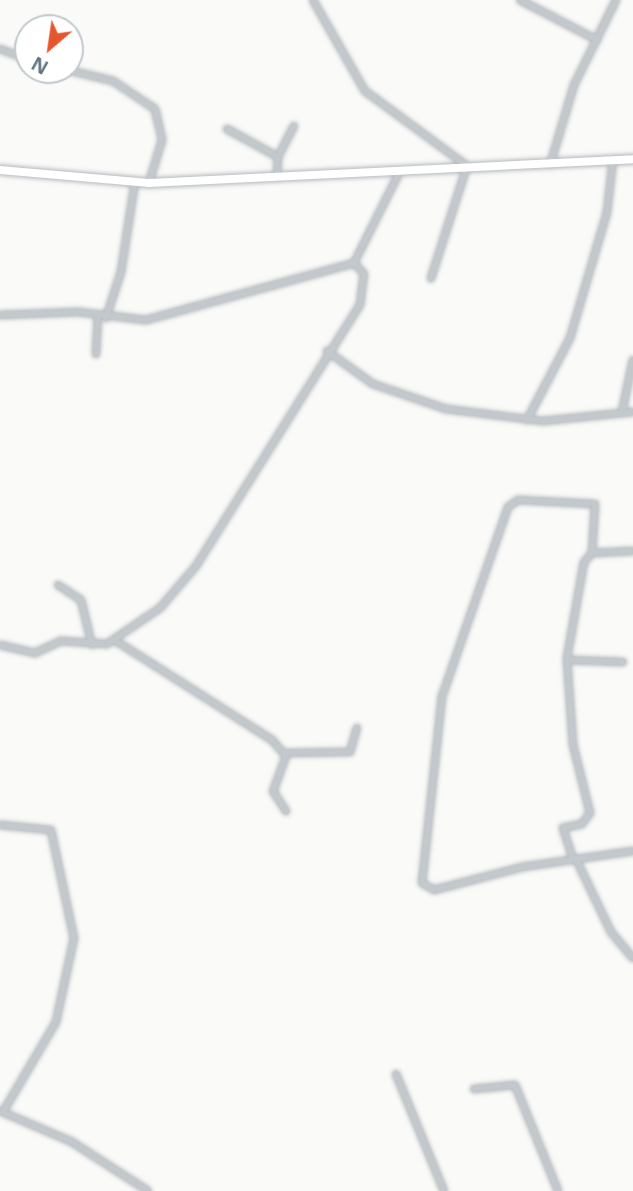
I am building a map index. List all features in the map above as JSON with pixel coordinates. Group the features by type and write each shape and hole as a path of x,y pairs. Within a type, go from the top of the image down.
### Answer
{"main road":[{"path":"0,170 149,183 398,175 467,166 551,165 633,159"}],"street":[{"path":"313,0 365,91 467,166 431,278"},
{"path":"520,0 597,40"},
{"path":"551,165 574,85 616,0"},
{"path":"84,74 113,81 155,108 162,140 149,183"},
{"path":"277,177 278,157 294,126"},
{"path":"227,129 278,157"},
{"path":"527,420 570,338 607,212 613,159"},
{"path":"0,315 146,320 354,263 398,175"},
{"path":"96,354 102,317 121,272 135,182"},
{"path":"0,645 35,653 56,642 92,645 116,641 160,608 196,566 327,351 363,297 364,274 354,263"},
{"path":"327,351 401,396 527,420 633,412"},
{"path":"622,412 633,360"},
{"path":"633,851 575,859 434,890 422,883 442,696 508,507 518,500 595,504 592,553 584,562 567,660 573,745 590,813 583,824 564,828 575,859 611,932 633,958"},
{"path":"592,553 633,551"},
{"path":"58,584 82,600 92,645"},
{"path":"116,641 184,679 284,753 350,752 357,728"},
{"path":"567,660 623,662"},
{"path":"284,753 273,791 286,811"},
{"path":"0,825 51,830 74,939 57,1022 1,1112 72,1142 148,1191"},
{"path":"396,1074 444,1191"},
{"path":"474,1089 515,1085 558,1191"}]}
